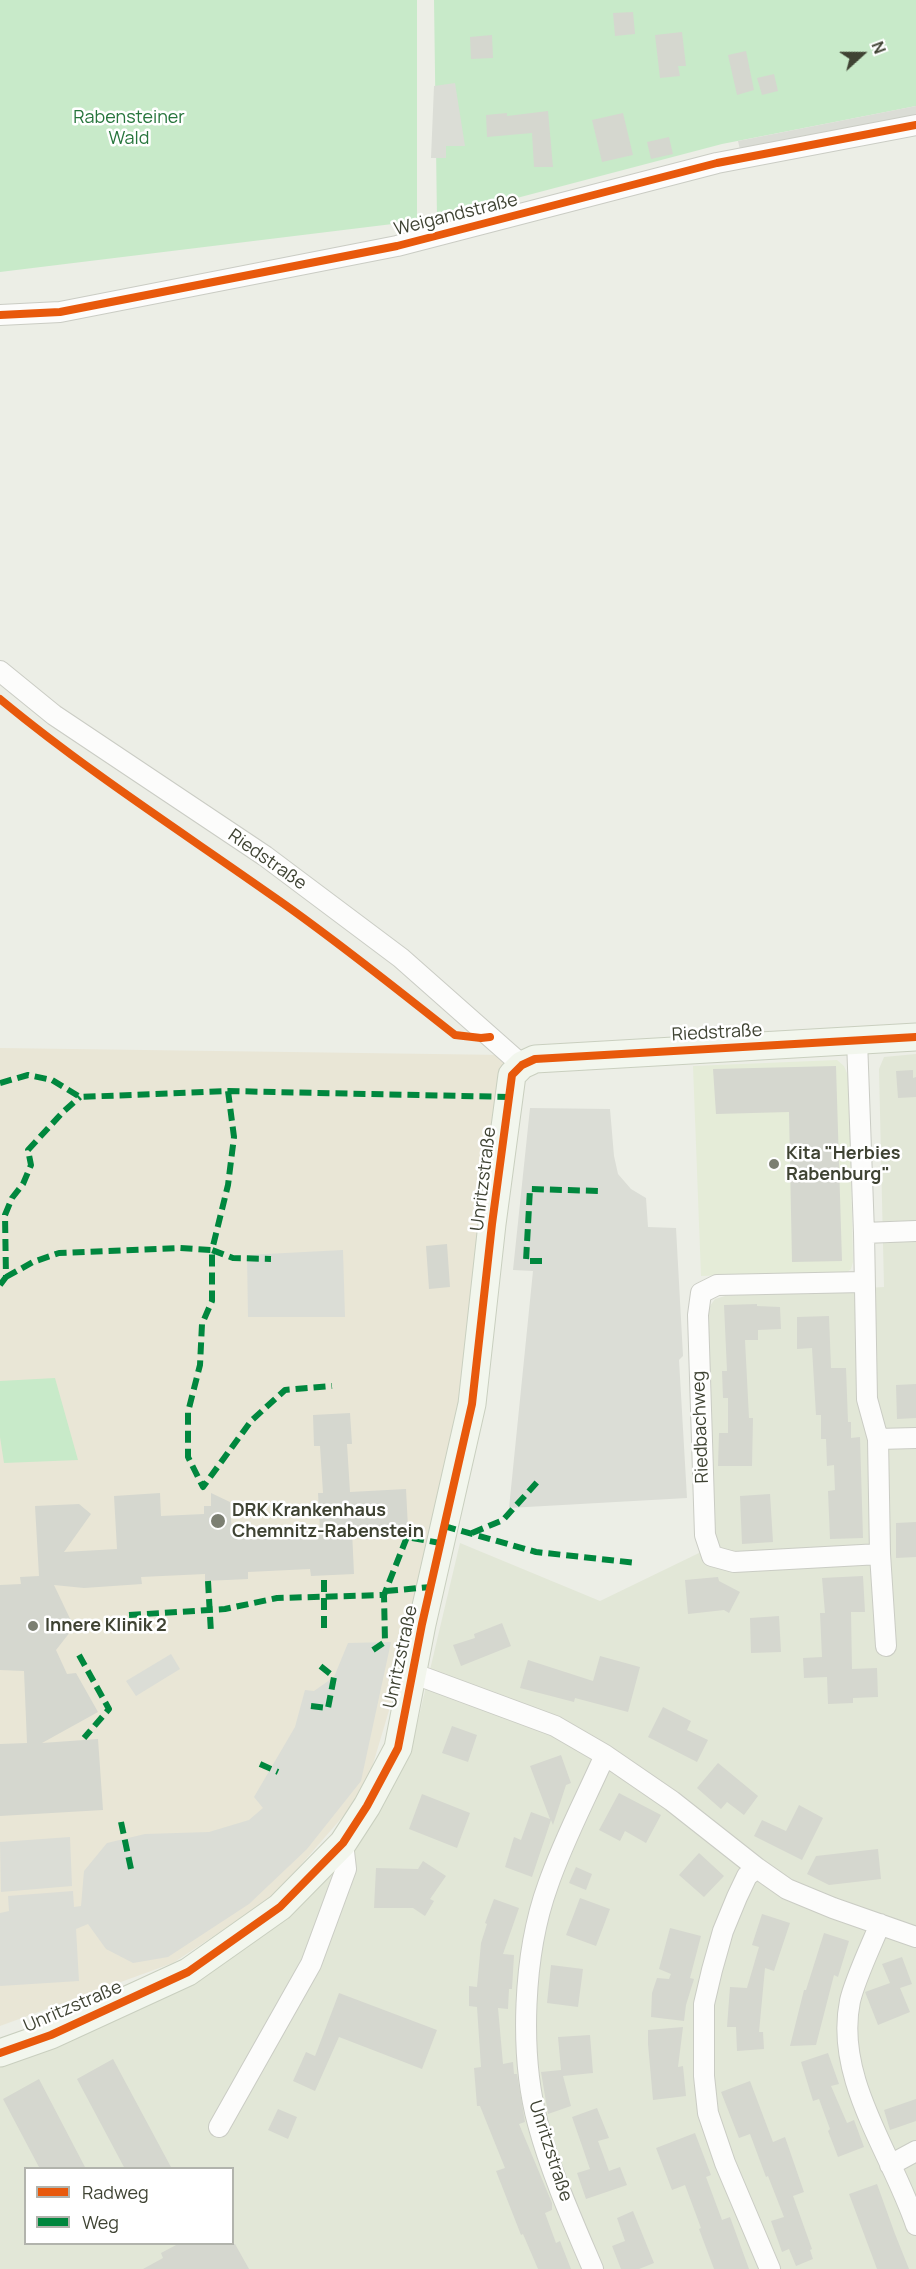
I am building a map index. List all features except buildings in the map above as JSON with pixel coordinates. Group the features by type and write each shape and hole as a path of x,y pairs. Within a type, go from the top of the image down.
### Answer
{"street":[{"name":"Weigandstraße","path":"0,315 60,312 397,246 717,163 916,125"},
{"name":"Riedstraße","path":"0,670 54,715 265,856 401,958 522,1065 535,1059 916,1036"},
{"path":"857,1040 867,1399 878,1439 880,1554 886,1646"},
{"name":"Unritzstraße","path":"0,2053 51,2035 188,1972 280,1907 343,1842 367,1806 398,1748 412,1673 472,1404 492,1224 512,1076 522,1065"},
{"path":"864,1233 916,1231"},
{"name":"Riedbachweg","path":"864,1281 717,1285 701,1293 698,1315 705,1535 712,1556 734,1562 880,1554"},
{"path":"878,1439 916,1438"},
{"name":"Unritzstraße","path":"412,1673 555,1726 605,1755 672,1801 757,1868 787,1888 916,1937"},
{"name":"Unritzstraße","path":"592,2269 538,2124 530,2087 526,2038 527,1989 535,1937 548,1886 605,1755"},
{"path":"219,2127 311,1964 346,1869 343,1842"},
{"path":"757,1868 747,1876 737,1896 723,1931 712,1970 704,2004 704,2076 708,2113 725,2163 770,2269"},
{"path":"880,1924 850,2000 847,2035 849,2058 856,2082 890,2165 909,2202 916,2225"},
{"path":"890,2165 916,2151"}],"shaded area":[{"path":"455,83 465,146 446,146 446,158 431,158 434,86"},
{"path":"916,106 916,120 741,154 738,141"},
{"name":"DRK Krankenhaus Chemnitz-Rabenstein","path":"0,1048 506,1055 465,1391 407,1650 365,1791 273,1897 173,1963 0,2026"},
{"path":"916,1054 916,2269 0,2269 0,2063 281,1913 411,1750 460,1543 600,1601 699,1553 714,1537 707,1318 710,1306 715,1299 725,1296 884,1287 879,1069 884,1057"},
{"name":"Kita \"Herbies Rabenburg\"","path":"837,1060 844,1066 849,1078 853,1262 851,1269 846,1273 787,1277 785,1273 701,1276 693,1066"},
{"path":"530,1108 610,1109 618,1174 631,1189 646,1198 648,1227 676,1228 683,1356 679,1360 687,1498 509,1508 533,1271 513,1270"},
{"path":"343,1250 345,1317 248,1317 247,1255"},
{"path":"391,1642 361,1781 307,1849 249,1904 168,1957 133,1963 106,1949 88,1924 76,1929 79,1981 0,1986 0,1913 9,1911 8,1896 73,1891 74,1907 81,1906 84,1871 107,1843 145,1834 209,1832 249,1820 263,1808 254,1797 295,1727 305,1690 314,1691 334,1677 348,1643"},
{"path":"171,1654 180,1669 136,1696 126,1681"},
{"path":"70,1837 72,1886 1,1892 0,1842"}],"green space":[{"name":"Rabensteiner Wald","path":"0,0 417,0 417,221 0,272"},
{"path":"434,0 916,0 916,106 722,144 437,219"},
{"path":"55,1378 78,1460 4,1463 0,1437 0,1381"}],"marked path":[{"path":"0,1083 28,1075 52,1080 80,1097 228,1091 510,1097"},
{"path":"228,1091 234,1137 228,1185 212,1250 233,1258 271,1259"},
{"path":"0,1285 6,1277 5,1215 31,1165 28,1150 80,1097"},
{"path":"542,1261 526,1261 530,1189 601,1191"},
{"path":"6,1277 33,1262 59,1253 179,1248 212,1250 212,1301 202,1324 200,1365 188,1412 188,1457 203,1487 251,1421 285,1390 332,1386"},
{"path":"472,1533 503,1520 540,1479"},
{"path":"444,1526 536,1552 637,1563"},
{"path":"129,1615 225,1609 277,1598 384,1595 407,1537 440,1543"},
{"path":"324,1577 324,1628"},
{"path":"208,1581 211,1633"},
{"path":"386,1591 431,1587"},
{"path":"373,1650 385,1642 384,1595"},
{"path":"67,1623 92,1626"},
{"path":"79,1655 109,1709 84,1738"},
{"path":"311,1706 328,1708 334,1677 319,1665"},
{"path":"260,1764 278,1772"},
{"path":"121,1822 131,1869"}],"cycle path":[{"path":"0,315 60,312 397,246 717,163 916,125"},
{"path":"0,699 101,776 320,930 455,1035 490,1037"},
{"path":"0,2053 51,2035 188,1972 280,1907 343,1843 367,1806 398,1748 422,1624 472,1404 492,1224 512,1075 522,1065 535,1059 916,1037"}],"place":[{"name":"Kita \"Herbies Rabenburg\"","path":"774,1164"},
{"name":"DRK Krankenhaus Chemnitz-Rabenstein","path":"218,1521"},
{"name":"Innere Klinik 2","path":"33,1626"}]}
